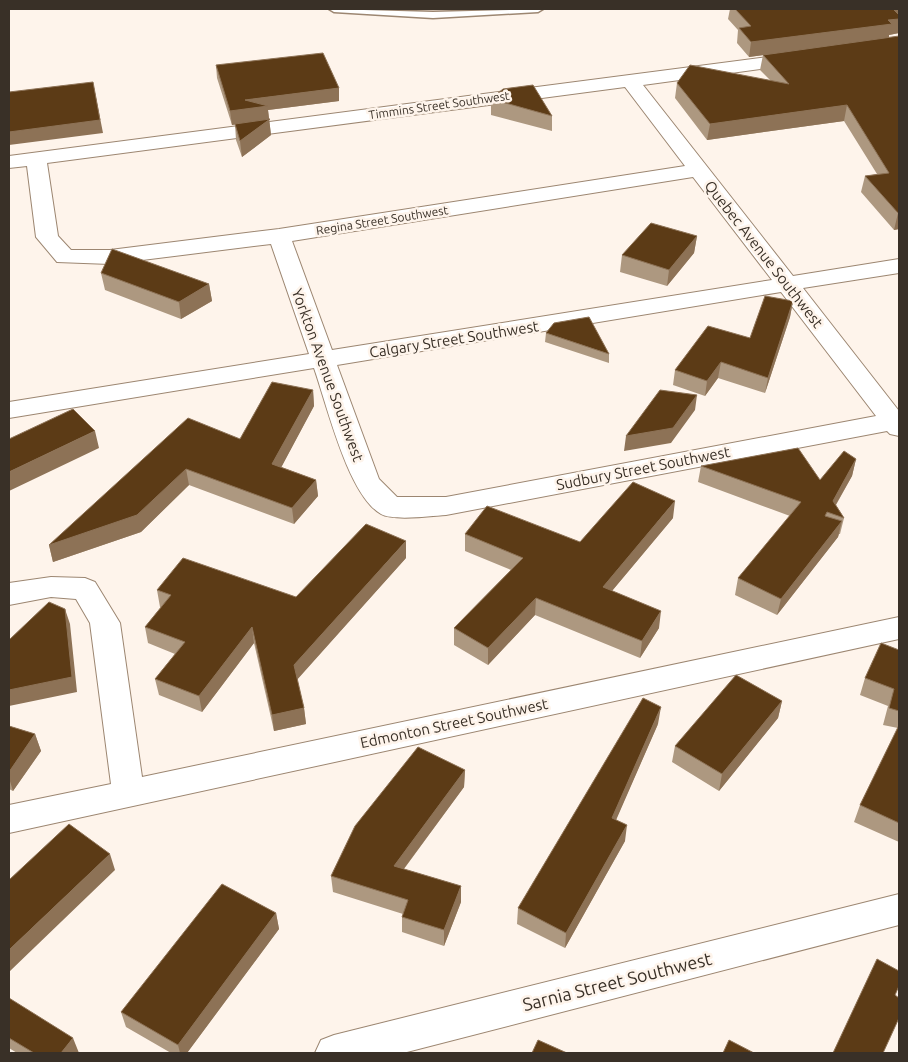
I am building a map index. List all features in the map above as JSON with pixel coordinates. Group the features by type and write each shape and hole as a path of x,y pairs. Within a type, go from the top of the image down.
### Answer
{"street":[{"name":"Timmins Street Southwest","path":"9,162 816,56"},
{"name":"Quebec Avenue Southwest","path":"629,80 697,170 897,424"},
{"name":"Regina Street Southwest","path":"36,158 48,238 65,257 110,257 279,236 697,170"},
{"name":"Yorkton Avenue Southwest","path":"279,236 367,483 390,507"},
{"name":"Calgary Street Southwest","path":"9,410 899,266"},
{"name":"Sudbury Street Southwest","path":"390,507 446,506 897,424"},
{"path":"9,594 51,587 86,589 105,623 128,793"},
{"name":"Edmonton Street Southwest","path":"9,819 899,628"},
{"name":"Sarnia Street Southwest","path":"334,1053 897,915"}],"lane":[{"path":"334,9 433,14 538,9"}],"building":[{"path":"735,9 893,9 899,15 899,19 888,20 892,24 751,42 739,28 751,26"},
{"path":"899,36 899,213 865,176 889,173 847,105 710,124 677,83 690,65 789,84 763,55"},
{"path":"323,53 339,88 245,100 268,106 230,111 216,65"},
{"path":"93,82 100,120 9,132 9,92"},
{"path":"533,85 552,116 491,99 503,89"},
{"path":"270,119 240,141 235,124"},
{"path":"651,223 697,236 669,270 622,255"},
{"path":"112,249 209,284 179,302 101,273"},
{"path":"765,296 793,301 768,378 721,362 707,381 675,370 708,326 750,338"},
{"path":"589,317 609,354 546,333 554,323"},
{"path":"272,382 313,390 272,464 316,480 292,508 186,469 137,515 49,545 188,418 240,439"},
{"path":"660,390 697,395 673,428 626,436"},
{"path":"73,409 95,431 9,472 9,439"},
{"path":"798,448 820,480 844,451 856,459 833,501 844,518 827,512 825,516 842,521 781,599 738,578 801,502 701,466"},
{"path":"633,482 675,501 603,587 661,611 642,641 536,598 488,648 454,628 523,558 465,534 487,506 580,542"},
{"path":"366,524 406,541 294,665 304,708 272,715 252,627 199,696 155,679 185,642 145,627 171,595 157,590 183,558 296,597"},
{"path":"49,602 65,609 72,677 9,690 9,640"},
{"path":"881,643 899,650 899,711 889,708 894,689 865,678"},
{"path":"736,675 782,701 722,774 675,746"},
{"path":"643,698 661,707 612,818 627,825 566,933 518,908"},
{"path":"899,725 899,823 860,805"},
{"path":"9,726 35,734 9,772"},
{"path":"418,747 465,770 394,866 461,886 444,930 402,917 408,900 331,876 355,826"},
{"path":"69,824 110,854 9,950 9,880"},
{"path":"222,884 276,913 178,1045 121,1012"},
{"path":"877,959 899,971 899,986 895,995 899,998 899,1018 883,1053 833,1053"},
{"path":"9,998 73,1038 61,1053 34,1053 9,1038"},
{"path":"538,1040 567,1053 532,1053"},
{"path":"729,1040 754,1053 723,1053"}]}
